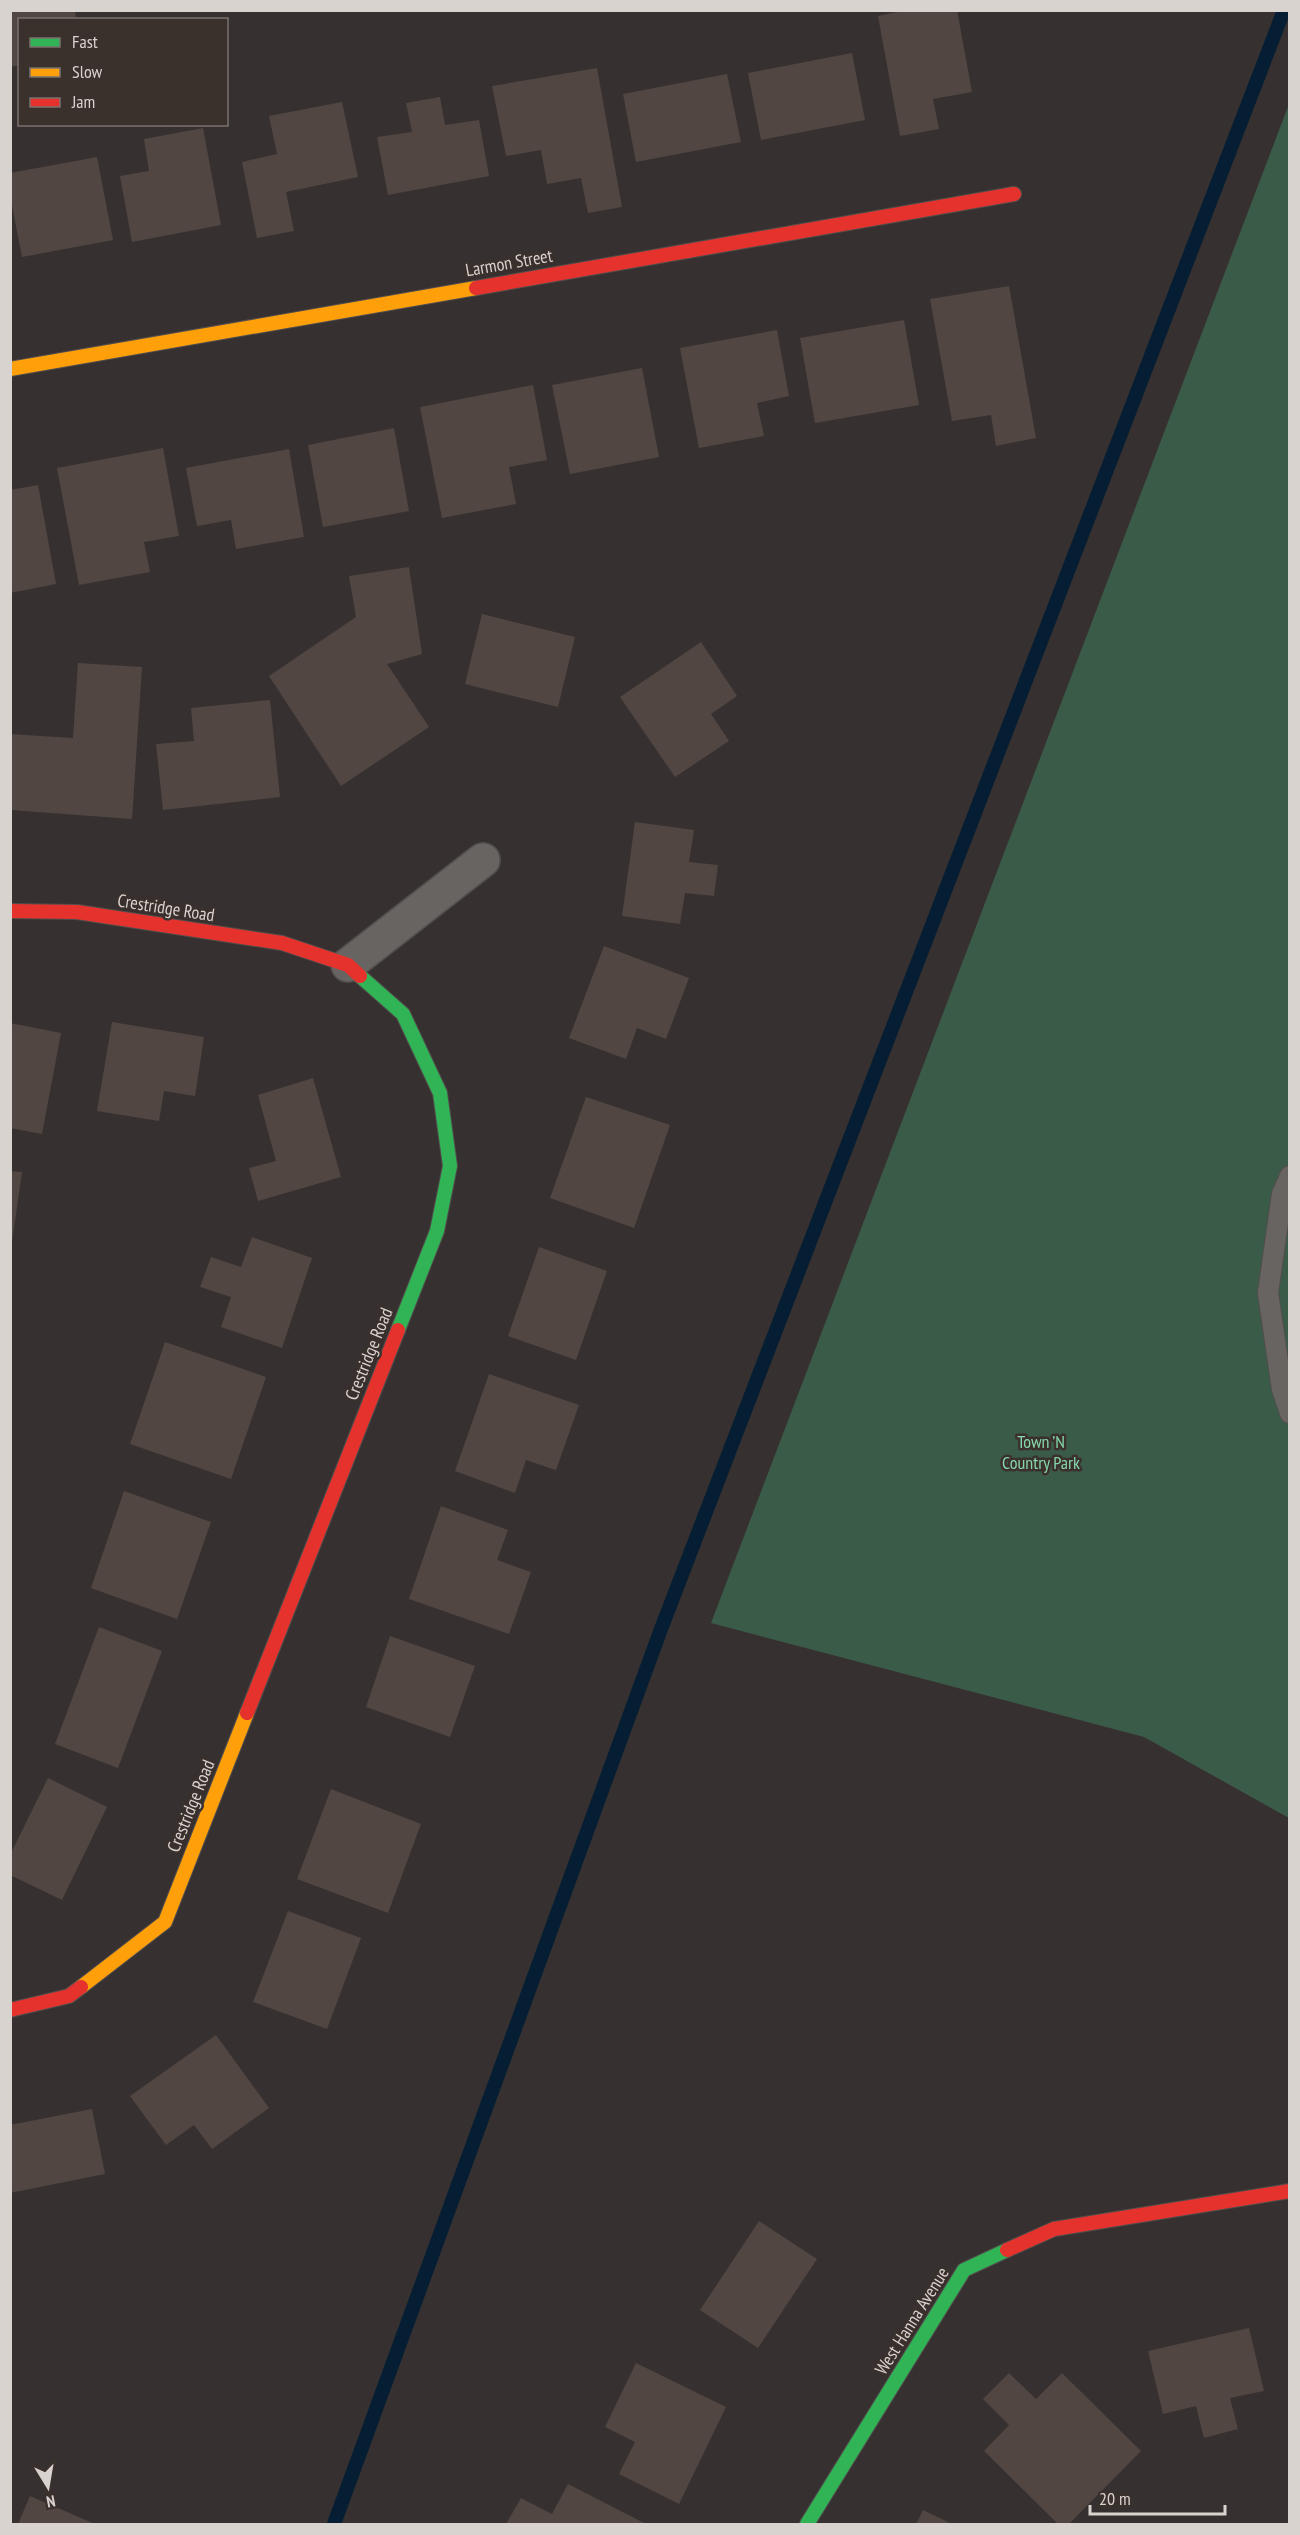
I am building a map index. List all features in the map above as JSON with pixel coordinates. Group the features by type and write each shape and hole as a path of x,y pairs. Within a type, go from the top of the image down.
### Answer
{"street":[{"name":"Larmon Street","path":"10,369 1014,194"},
{"path":"348,965 483,860"},
{"name":"Crestridge Road","path":"10,911 77,912 282,943 348,965 403,1014 440,1093 450,1166 437,1231 165,1922 69,1996 10,2010"},
{"name":"West Hanna Avenue","path":"807,2524 964,2270 1054,2229 1290,2191"}],"lane":[{"path":"1290,1176 1282,1194 1268,1293 1282,1389 1290,1413"}],"green space":[{"name":"Town ’N Country Park","path":"1289,104 1289,1818 1144,1737 711,1623"}],"building":[{"path":"10,10 75,10 76,18 18,18 18,65 10,67"},
{"path":"906,10 957,10 972,92 933,99 939,129 900,136 878,16"},
{"path":"852,53 865,120 761,140 748,73"},
{"path":"597,68 622,207 588,213 581,178 547,184 541,150 506,156 492,86"},
{"path":"727,74 741,142 636,162 623,94"},
{"path":"440,97 445,125 479,120 489,176 388,195 377,137 412,132 406,103"},
{"path":"342,102 358,177 286,192 294,231 257,238 242,162 277,154 269,116"},
{"path":"203,128 221,225 132,242 120,176 149,171 144,139"},
{"path":"97,157 113,240 22,257 10,195 10,173"},
{"path":"1009,286 1036,438 996,446 991,415 952,421 930,299"},
{"path":"904,320 919,405 815,423 800,338"},
{"path":"777,330 789,396 757,403 764,436 699,448 680,348"},
{"path":"642,368 659,457 570,474 552,385"},
{"path":"533,385 547,460 509,467 516,504 442,518 420,407"},
{"path":"394,428 409,511 323,527 308,445"},
{"path":"163,448 179,536 144,542 150,572 79,585 57,468"},
{"path":"289,449 304,537 236,549 231,520 197,526 186,468"},
{"path":"38,485 56,584 10,593 10,490"},
{"path":"409,567 422,654 387,664 429,727 341,786 269,676 356,617 349,576"},
{"path":"482,614 575,637 558,707 465,684"},
{"path":"701,642 737,696 711,714 729,741 675,777 620,697"},
{"path":"78,663 142,667 132,819 10,810 10,734 73,738"},
{"path":"270,700 280,797 163,810 156,744 194,741 191,708"},
{"path":"635,822 694,830 689,862 718,865 714,896 685,893 680,924 622,916"},
{"path":"604,946 689,978 666,1039 637,1028 626,1059 569,1038"},
{"path":"112,1022 204,1037 195,1096 164,1091 159,1121 97,1111"},
{"path":"10,1023 61,1033 42,1134 10,1128"},
{"path":"313,1078 341,1177 258,1201 249,1168 276,1161 258,1095"},
{"path":"586,1097 670,1125 634,1228 550,1198"},
{"path":"10,1171 22,1172 12,1242 10,1242"},
{"path":"252,1237 312,1258 282,1348 221,1327 231,1297 200,1287 211,1257 241,1267"},
{"path":"539,1247 607,1271 576,1360 508,1336"},
{"path":"165,1342 266,1377 231,1479 130,1444"},
{"path":"489,1374 579,1405 556,1470 526,1460 515,1493 455,1471"},
{"path":"124,1491 211,1522 177,1619 91,1588"},
{"path":"441,1506 508,1530 497,1560 531,1572 509,1634 409,1599"},
{"path":"99,1627 162,1651 118,1768 55,1744"},
{"path":"390,1636 475,1666 450,1737 366,1707"},
{"path":"48,1778 107,1807 62,1900 10,1875 10,1855"},
{"path":"331,1789 421,1824 388,1913 297,1879"},
{"path":"288,1911 361,1938 327,2029 253,2002"},
{"path":"216,2035 269,2108 212,2149 194,2125 166,2145 130,2096"},
{"path":"92,2109 105,2174 10,2193 10,2125"},
{"path":"759,2221 817,2259 758,2348 700,2310"},
{"path":"1249,2328 1264,2391 1230,2398 1238,2429 1204,2438 1196,2406 1163,2414 1148,2351"},
{"path":"636,2363 726,2407 679,2504 619,2474 635,2442 605,2427"},
{"path":"1009,2373 1036,2399 1062,2373 1141,2451 1069,2524 1058,2524 984,2451 1009,2425 983,2399"},
{"path":"568,2484 646,2524 506,2524 521,2498 552,2514"},
{"path":"30,2496 95,2524 18,2524"},
{"path":"923,2510 952,2524 916,2524"}],"waterway":[{"path":"334,2524 661,1629 1284,10"}],"traffic: fast":[{"path":"360,976 403,1014 440,1093 450,1166 437,1231 398,1330"},
{"path":"807,2524 964,2270 1007,2250"}],"traffic: slow":[{"path":"10,369 476,288"},
{"path":"81,1987 165,1922 247,1713"}],"traffic: jam":[{"path":"476,288 1014,194"},
{"path":"10,911 77,912 282,943 348,965 360,976"},
{"path":"247,1713 398,1330"},
{"path":"10,2010 69,1996 81,1987"},
{"path":"1007,2250 1054,2229 1290,2191"}]}
